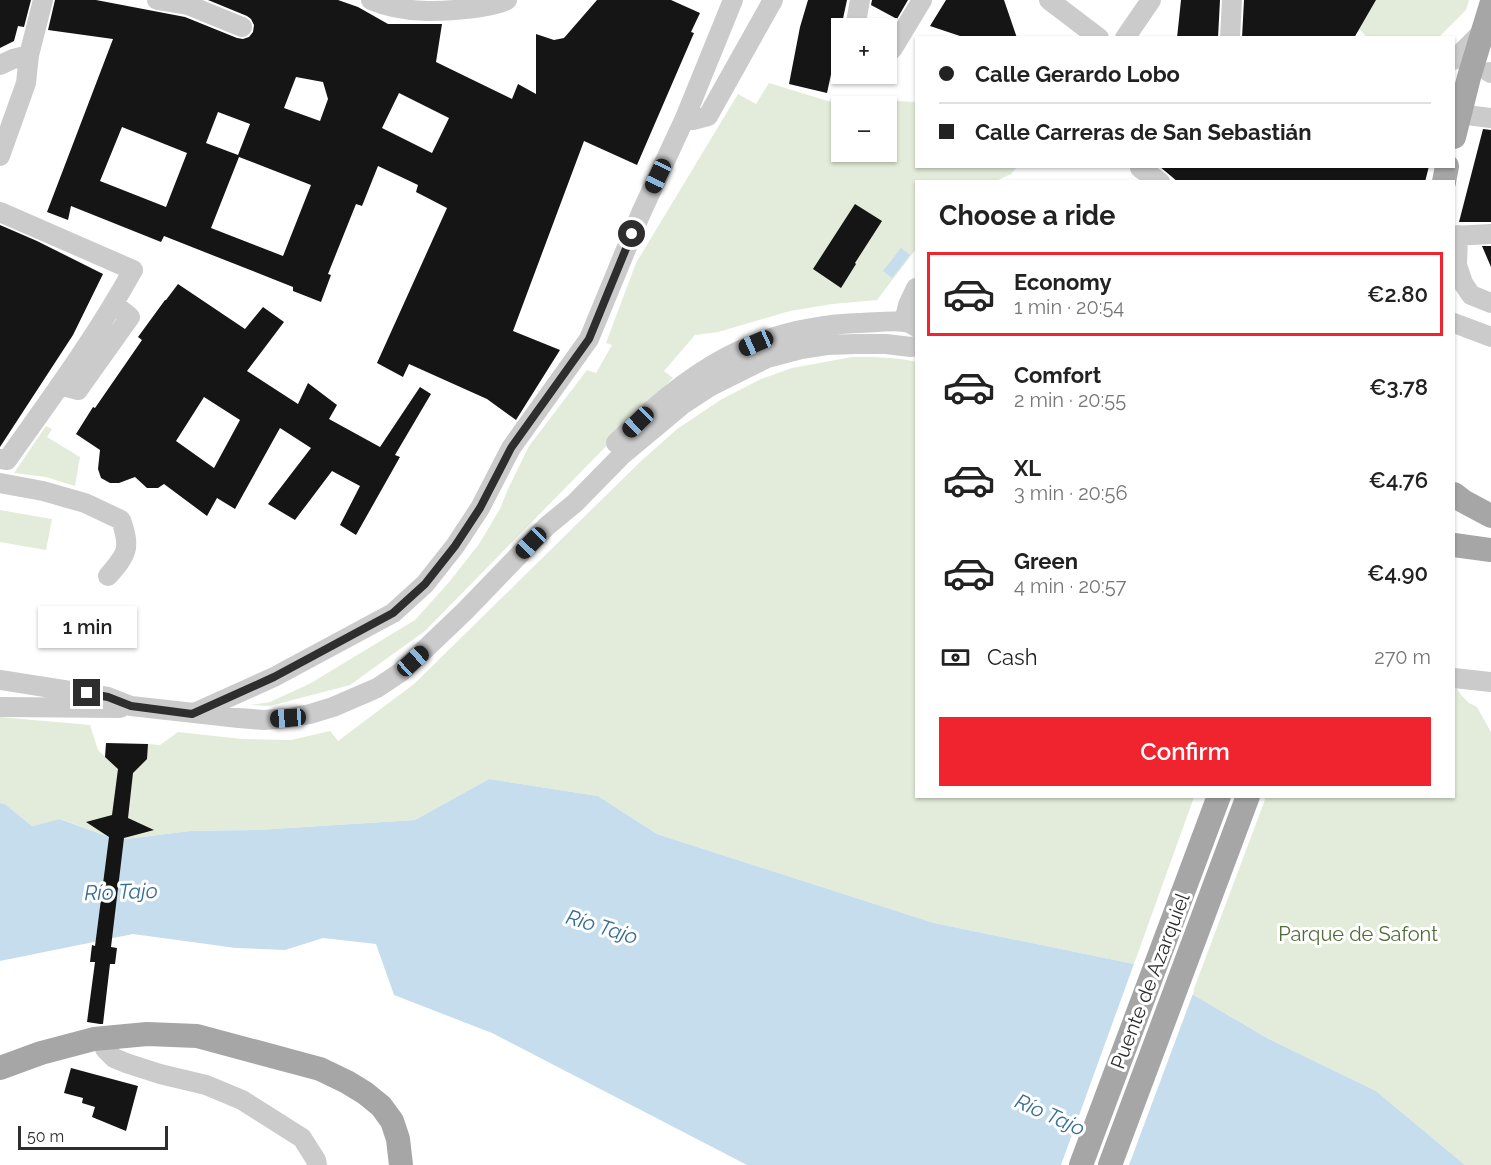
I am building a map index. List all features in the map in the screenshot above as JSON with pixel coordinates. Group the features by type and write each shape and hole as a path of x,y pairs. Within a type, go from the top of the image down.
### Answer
{"main road":[{"path":"1456,126 1468,77 1491,5"},
{"path":"1455,495 1463,501 1488,512"},
{"path":"1455,544 1491,550"},
{"name":"Puente de Azarquiel","path":"1081,1165 1218,798"},
{"name":"Puente de Azarquiel","path":"1110,1165 1247,798"},
{"path":"0,1068 41,1053 94,1039 147,1034 197,1036 320,1069 365,1093 381,1106 392,1121 398,1139 402,1165"}],"street":[{"path":"0,156 26,83 29,55 43,0"},
{"path":"157,0 189,2 242,27"},
{"path":"371,0 397,8 426,6 452,10 501,3 507,0"},
{"path":"192,714 274,677 393,613 425,584 455,546 480,508 511,448 589,339 641,213 685,118 733,0"},
{"path":"685,118 693,120 708,116 773,0"},
{"path":"857,18 860,0"},
{"path":"897,41 922,0"},
{"path":"1049,0 1096,36"},
{"path":"1126,36 1151,0"},
{"path":"1138,18 1159,0"},
{"path":"1230,36 1232,0"},
{"path":"1455,59 1482,32"},
{"path":"0,65 29,55"},
{"path":"1456,126 1491,118"},
{"path":"1136,172 1155,180"},
{"path":"0,212 133,270 114,304 60,385 7,460 0,459"},
{"path":"1491,234 1456,236 1457,265 1463,283 1471,295 1491,303"},
{"path":"548,526 570,493 606,453 669,394 697,374 722,359 782,334 841,324 910,324 908,305 915,290"},
{"path":"1455,323 1491,337"},
{"path":"0,680 108,697 131,706 264,720 310,714 333,707 377,688 402,672 622,455 652,428 711,386 767,358 801,350 827,345 915,346"},
{"path":"0,483 43,491 85,503 121,520 127,537 124,557 108,576"},
{"path":"1455,678 1491,682"},
{"path":"0,707 117,709 131,706"},
{"path":"104,1038 105,1049 114,1058 160,1074 206,1085 242,1101 302,1138 317,1165"}],"green space":[{"path":"1376,0 1469,0 1466,10 1440,36 1366,36 1359,29"},
{"path":"769,83 831,102 831,162 897,162 897,101 915,102 915,168 1016,168 1011,174 998,180 915,180 915,250 877,300 790,311 718,332 695,335 664,371 673,378 425,631 350,685 270,706 250,705 270,702 311,683 415,620 450,581 479,544 500,509 529,446 587,370 596,373 612,345 606,343 636,263 738,94 756,104"},
{"path":"852,357 892,358 915,362 915,798 1194,798 1134,964 934,923 657,834 598,796 489,779 415,820 258,830 191,831 117,840 61,819 32,826 5,804 0,803 0,717 90,725 98,750 115,766 148,744 160,745 178,732 242,739 291,740 330,731 338,741 414,684 641,461 677,429 722,399 761,379 792,368"},
{"path":"46,426 52,429 47,437 80,457 75,486 46,477 14,473"},
{"path":"0,510 52,519 46,550 0,542"},
{"name":"Parque de Safont","path":"1455,686 1469,703 1477,707 1491,732 1491,1165 1465,1165 1376,1091 1267,1038 1192,994 1266,798 1455,798"}],"water":[{"path":"901,248 910,255 892,278 883,271"},
{"name":"Río Tajo","path":"489,779 598,796 657,834 934,923 1134,964 1192,994 1267,1038 1376,1091 1465,1165 747,1165 492,1033 394,995 376,944 323,938 285,950 236,948 133,934 0,961 0,803 5,804 32,826 60,819 117,840 191,831 258,830 415,820"}],"pier":[{"path":"1135,961 1194,991 1129,1165 1061,1165"}],"building":[{"path":"0,0 31,0 24,27 18,26 14,41 0,48"},
{"path":"55,0 96,0 185,17 243,39 249,37 253,32 254,25 251,19 208,0 338,0 358,7 388,24 442,24 436,62 512,99 518,84 536,94 536,34 554,40 564,38 597,0 671,0 700,13 691,32 694,33 637,165 584,141 513,331 560,350 516,420 487,399 409,364 403,377 377,363 447,208 416,192 418,185 378,166 362,206 356,204 328,274 331,275 321,302 293,291 293,287 164,236 161,242 71,206 68,220 47,212 113,39 48,30","holes":["296,77 323,82 328,99 320,121 284,108","399,93 449,118 432,153 382,128","218,112 250,124 238,155 206,143","122,127 187,153 166,207 100,181","239,157 311,185 283,256 211,228"]},
{"path":"808,0 847,0 843,18 831,18 831,74 827,93 789,84 800,27"},
{"path":"872,0 908,0 897,19 871,5"},
{"path":"946,0 1004,0 1016,36 960,36 930,26"},
{"path":"1181,0 1220,0 1218,36 1177,36"},
{"path":"1244,0 1376,0 1355,36 1242,36"},
{"path":"1483,129 1491,130 1491,222 1459,222"},
{"path":"1161,168 1428,168 1426,180 1176,180"},
{"path":"855,204 882,221 841,288 813,269"},
{"path":"0,225 103,274 73,335 0,447"},
{"path":"1482,246 1491,246 1491,267"},
{"path":"178,284 245,329 263,307 284,322 247,371 298,404 308,383 337,405 329,419 380,447 420,387 431,394 395,455 400,457 356,535 340,525 360,486 332,471 295,520 268,504 311,448 280,428 235,509 217,498 207,516 164,484 158,488 147,488 135,477 119,483 110,483 101,478 98,469 100,450 76,434 142,340 138,337","holes":["204,397 240,420 214,468 176,441"]},
{"path":"106,743 148,744 147,759 133,773 128,818 154,830 124,838 111,947 117,948 115,964 110,964 103,1024 100,1024 87,1022 95,962 90,962 92,945 95,946 109,837 86,822 112,815 118,769 105,757"},
{"path":"71,1068 138,1086 126,1131 92,1117 95,1107 82,1103 83,1098 64,1093"}],"route":[{"path":"87,693 108,697 131,706 192,714 274,677 393,613 425,584 455,546 480,508 511,448 589,339 632,234"}]}
